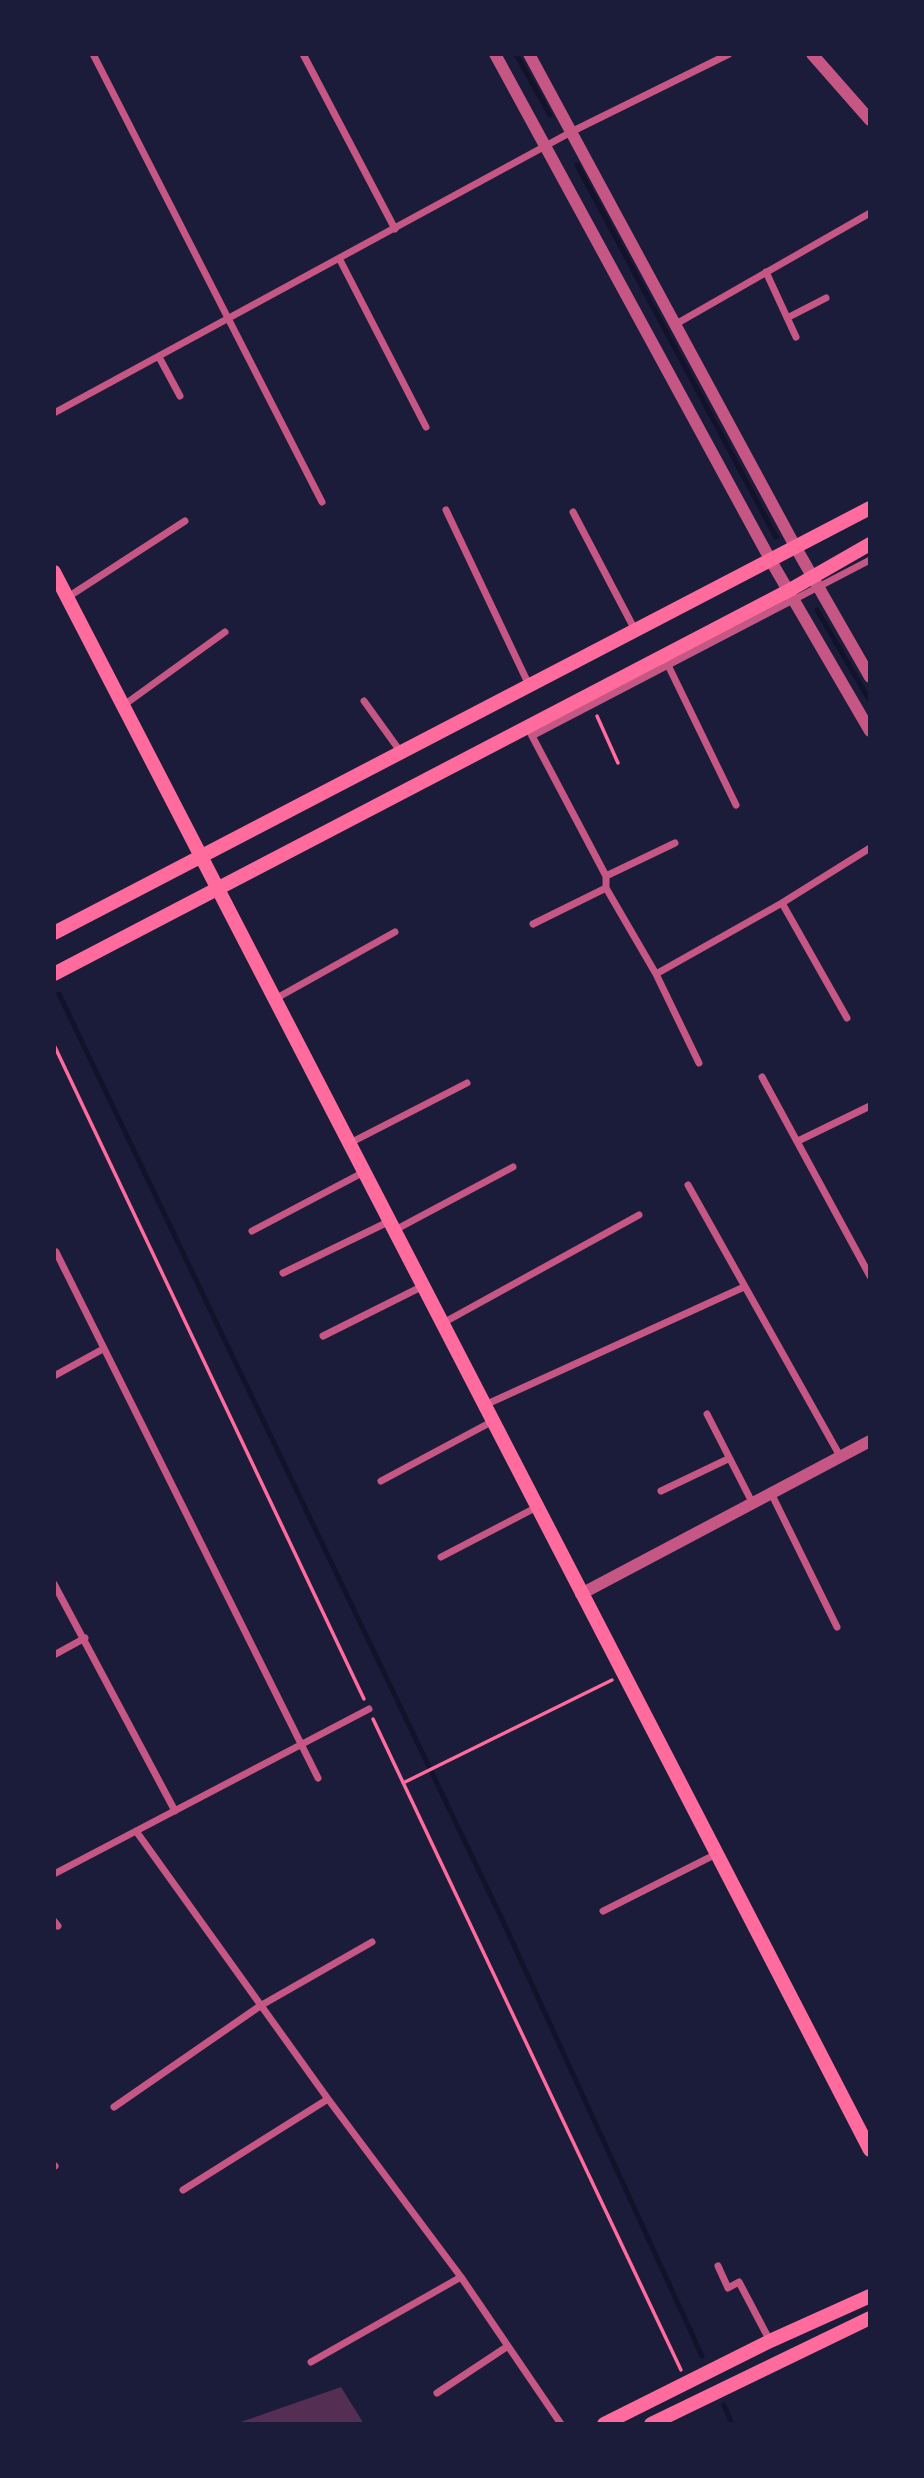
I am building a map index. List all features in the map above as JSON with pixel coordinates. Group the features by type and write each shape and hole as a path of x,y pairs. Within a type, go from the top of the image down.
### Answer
{"main road":[{"path":"54,933 870,508"},
{"path":"54,974 791,596 870,544"},
{"path":"54,572 870,2150"},
{"path":"604,2424 770,2341 870,2296"},
{"path":"651,2424 870,2318"}],"street":[{"path":"93,54 323,502"},
{"path":"303,54 396,229"},
{"path":"495,54 771,561 870,731"},
{"path":"529,54 796,548 870,677"},
{"path":"54,413 547,148 573,131 729,54"},
{"path":"812,54 870,120"},
{"path":"676,324 870,213"},
{"path":"340,260 426,427"},
{"path":"766,272 796,337"},
{"path":"787,318 826,298"},
{"path":"159,357 180,396"},
{"path":"446,510 529,685"},
{"path":"573,512 635,630"},
{"path":"68,597 185,521"},
{"path":"816,582 870,560"},
{"path":"124,705 225,632"},
{"path":"699,1063 656,974 606,888 606,876 529,732 592,705 666,661 736,805"},
{"path":"364,701 400,751"},
{"path":"606,876 675,843"},
{"path":"656,974 782,903 870,848"},
{"path":"533,924 606,888"},
{"path":"782,903 846,1018"},
{"path":"275,1000 396,932"},
{"path":"762,1077 870,1276"},
{"path":"350,1143 467,1083"},
{"path":"798,1141 870,1106"},
{"path":"283,1273 393,1226 513,1167"},
{"path":"252,1231 364,1172"},
{"path":"688,1185 840,1456"},
{"path":"443,1323 639,1215"},
{"path":"56,1252 317,1778"},
{"path":"323,1336 423,1286"},
{"path":"485,1405 744,1287"},
{"path":"54,1376 103,1349"},
{"path":"707,1414 753,1504"},
{"path":"381,1481 493,1422"},
{"path":"581,1594 870,1441"},
{"path":"661,1490 728,1459"},
{"path":"771,1493 837,1627"},
{"path":"442,1558 537,1507"},
{"path":"54,1584 175,1811"},
{"path":"54,1654 85,1638"},
{"path":"54,1874 369,1709"},
{"path":"136,1831 260,2006 461,2277 561,2424"},
{"path":"603,1912 716,1854"},
{"path":"114,2107 260,2006 372,1942"},
{"path":"183,2190 328,2099"},
{"path":"718,2266 728,2288 739,2282 770,2341"},
{"path":"312,2362 461,2277"},
{"path":"437,2393 508,2346"}],"path":[{"path":"592,705 618,763"},
{"path":"403,1783 624,1674"}],"building":[{"path":"341,2387 364,2424 238,2424 238,2423"}],"waterway":[{"path":"516,54 550,115"},
{"path":"577,165 776,537"},
{"path":"817,610 870,701"},
{"path":"59,994 501,1917 702,2356"},
{"path":"724,2405 732,2424"}]}
